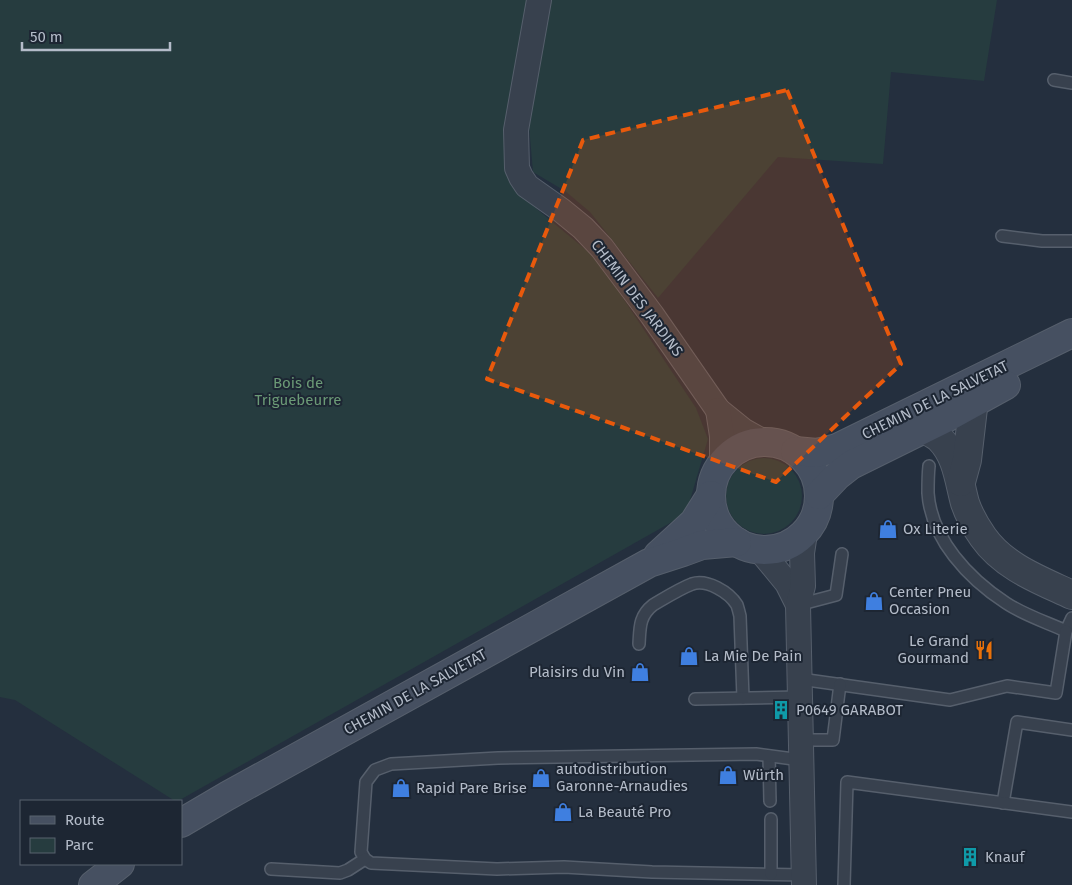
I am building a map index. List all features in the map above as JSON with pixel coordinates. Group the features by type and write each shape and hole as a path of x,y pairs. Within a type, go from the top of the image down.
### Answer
{"main road":[{"name":"CHEMIN DE LA SALVETAT","path":"795,451 816,453 837,448 1072,333"},
{"name":"CHEMIN DE LA SALVETAT","path":"819,496 837,476 852,465 1072,351"},
{"path":"764,442 782,445 795,451 805,460 815,475 819,506 815,516 805,533 786,546 774,549 748,546 721,526 714,513 711,495 713,484 722,464 738,450 755,443 764,442"},
{"name":"CHEMIN DE LA SALVETAT","path":"649,563 694,522 711,495"},
{"name":"CHEMIN DE LA SALVETAT","path":"182,822 649,563 702,545 748,546"},
{"path":"93,885 119,865"}],"street":[{"name":"CHEMIN DES JARDINS","path":"539,0 516,130 517,168 527,186 583,228 602,248 647,307 718,410 744,431 764,442"},
{"path":"961,482 976,401"},
{"name":"CHEMIN DES JARDINS","path":"718,410 722,436 722,464"},
{"path":"924,429 939,439 947,449 961,482 969,513 983,537 994,550 1020,570 1072,595"},
{"path":"804,880 798,605 803,586 802,553 805,533"},
{"path":"748,546 787,583 798,605"}],"lane":[{"path":"1054,80 1072,82"},
{"path":"1002,236 1042,241 1072,241"},
{"path":"928,466 928,494 932,514 954,555 977,581 1008,604 1066,631"},
{"path":"798,605 836,595 842,554"},
{"path":"639,644 641,620 653,605 693,584 709,584 718,588 733,600 740,616 743,698"},
{"path":"694,699 743,698 800,688 840,684 950,700 1007,686 1056,693 1066,631 1072,618"},
{"path":"804,880 771,874 564,868 497,869 371,863 364,859 362,852 366,782 375,770 391,764 508,758 756,754 770,756 801,750 833,740 840,684"},
{"path":"1003,803 1017,722 1072,730"},
{"path":"770,756 770,801"},
{"path":"844,885 847,782 1072,812"},
{"path":"771,819 771,874"},
{"path":"271,869 340,873 364,859"}],"highlighted area":[{"path":"787,90 901,364 776,482 487,379 583,140"}],"green space":[{"name":"Bois de Triguebeurre","path":"0,0 529,0 505,145 509,182 538,210 597,259 696,408 708,439 686,514 180,800 173,800 15,700 0,697"},
{"path":"551,0 997,0 984,81 891,72 883,164 778,157 658,298 590,212 565,191 533,172 529,126"},
{"path":"757,458 771,458 785,464 796,475 802,489 799,511 791,523 771,534 757,534 743,528 732,517 726,503 726,489 732,475 743,464"}],"place":[{"name":"Ox Literie","path":"888,529"},
{"name":"Center Pneu Occasion","path":"874,601"},
{"name":"Le Grand Gourmand","path":"984,650"},
{"name":"La Mie De Pain","path":"689,656"},
{"name":"Plaisirs du Vin","path":"640,672"},
{"name":"P0649 GARABOT","path":"781,710"},
{"name":"Würth","path":"728,775"},
{"name":"autodistribution Garonne-Arnaudies","path":"541,778"},
{"name":"Rapid Pare Brise","path":"401,788"},
{"name":"La Beauté Pro","path":"563,812"},
{"name":"Knauf","path":"970,857"}]}
